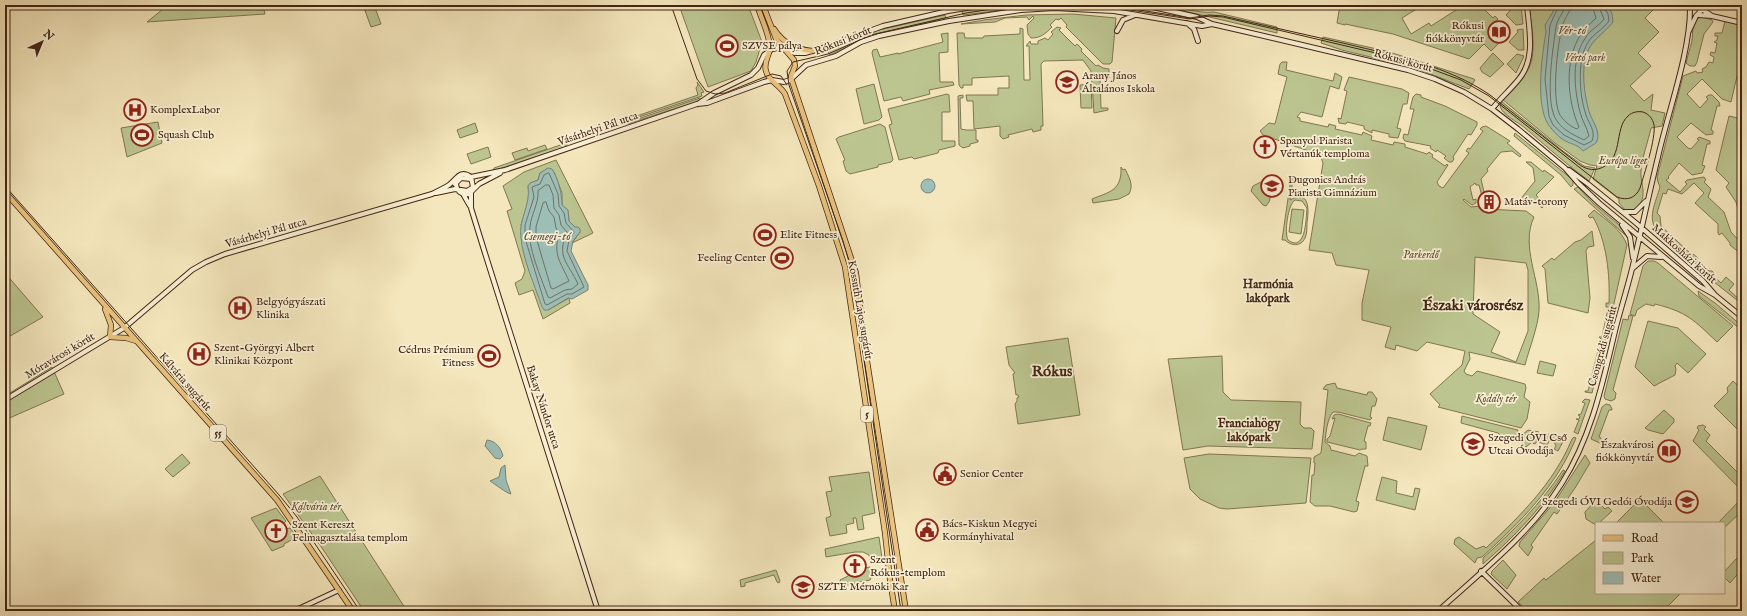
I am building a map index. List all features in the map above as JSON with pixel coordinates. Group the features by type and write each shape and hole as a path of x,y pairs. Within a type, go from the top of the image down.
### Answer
{"main road":[{"name":"Kossuth Lajos sugárút","path":"757,5 767,35 769,50 765,67 766,73 780,86 785,94 819,186 845,267 885,533 895,611"},
{"name":"Kossuth Lajos sugárút","path":"763,5 776,39 787,51 794,62 791,79 856,273 865,348 906,611"},
{"name":"Rókusi körút","path":"769,50 776,48 795,53 812,51 883,26 948,11 984,5"},
{"name":"Rókusi körút","path":"1144,5 1198,18 1212,24 1417,73 1454,87 1492,109 1512,124 1565,168 1587,182 1641,228"},
{"path":"1492,109 1518,80 1526,68 1529,60 1530,39 1527,5"},
{"path":"1697,6 1712,16"},
{"name":"Csongrádi sugárút","path":"1438,611 1521,534 1542,512 1563,483 1575,461 1592,421 1634,262 1688,34 1691,14 1690,9 1697,6 1697,15 1688,34"},
{"name":"Rókusi körút","path":"791,79 806,65 836,56 861,42 879,36 955,20 1039,8 1137,14 1202,26 1212,24"},
{"path":"1117,31 1123,20 1137,14"},
{"path":"1691,14 1712,16 1742,23"},
{"path":"1198,18 1202,26"},
{"path":"768,19 779,36 789,45 798,49 812,51"},
{"path":"1187,23 1194,29 1198,41"},
{"name":"Vásárhelyi Pál utca","path":"697,104 714,93 751,76 758,68 764,54 769,50"},
{"path":"772,80 784,82 791,79"},
{"name":"Vásárhelyi Pál utca","path":"443,188 451,186 462,178 471,178 505,170 697,104 707,103 772,80"},
{"name":"Rókusi körút","path":"1565,168 1578,183 1639,237"},
{"name":"Vásárhelyi Pál utca","path":"471,190 479,182 505,170"},
{"name":"Vásárhelyi Pál utca","path":"124,328 192,270 216,258 432,194 443,188 460,175 465,174 471,178"},
{"path":"1578,176 1578,183 1584,181 1587,182"},
{"path":"456,182 458,190 463,194 471,190 471,178"},
{"name":"Vásárhelyi Pál utca","path":"432,194 438,195 458,190 471,190 485,180"},
{"name":"Bakay Nándor utca","path":"471,190 471,208"},
{"name":"Kálvária sugárút","path":"5,192 277,500 353,611"},
{"name":"Bakay Nándor utca","path":"463,194 471,208 598,611"},
{"path":"1620,210 1627,213 1635,212 1648,200"},
{"path":"1616,218 1629,236 1634,262"},
{"name":"Makkosházi körút","path":"1641,228 1703,281 1715,295"},
{"name":"Makkosházi körút","path":"1639,237 1699,286 1715,295 1742,317"},
{"path":"1632,268 1647,256 1665,258"},
{"path":"102,303 110,320 110,337 126,338 138,342"},
{"name":"Móravárosi körút","path":"5,400 124,328"},
{"path":"1481,571 1522,611"},
{"path":"294,611 339,590"}],"green space":[{"path":"168,5 263,5 265,14 147,22"},
{"path":"363,5 374,5 381,24 371,27"},
{"name":"SZVSE pálya","path":"679,5 748,5 762,42 756,62 751,71 708,87"},
{"path":"1008,5 1111,5 1110,8 1036,6 963,15 962,11"},
{"path":"1159,5 1173,6 1200,12 1214,12 1277,27 1277,33"},
{"path":"1340,5 1423,5 1402,18 1411,34 1429,23 1431,26 1464,5 1480,5 1493,18 1495,16 1498,19 1489,27 1502,40 1491,51 1484,44 1469,59 1393,34 1337,23"},
{"path":"1515,5 1521,5 1523,24 1516,25 1506,15"},
{"name":"Vértó park","path":"1529,5 1657,6 1645,18 1659,32 1638,53 1651,66 1630,86 1644,101 1653,94 1651,110 1665,113 1662,126 1651,128 1642,166 1641,176 1643,195 1640,204 1636,209 1626,211 1619,203 1619,199 1593,179 1597,166 1580,161 1555,143 1502,99 1524,77 1529,68 1533,53 1533,37"},
{"path":"1073,14 1116,18 1112,62 1110,64 1103,64 1066,27 1067,25 1061,18 1059,20 1056,19 1050,25 1052,27 1045,34 1034,38 1031,38 1028,34 1027,25 1034,18 1033,16 1029,20 1027,17 1005,18 995,22 961,24 1026,15"},
{"path":"945,15 946,18 873,35 870,32"},
{"path":"1702,17 1712,20 1713,22 1704,34 1695,66 1690,66 1686,63 1692,41 1693,27 1696,20"},
{"path":"1725,21 1742,25 1742,55 1731,102 1722,99 1702,79 1687,94 1700,108 1708,99 1706,97 1709,95 1712,95 1719,102 1720,106 1717,106 1711,130 1713,131 1713,134 1706,135 1691,123 1677,137 1691,149 1699,140 1697,139 1699,137 1710,141 1710,144 1707,144 1702,165 1705,166 1702,173 1692,175 1679,163 1666,180 1680,192 1687,184 1685,182 1687,180 1704,177 1706,180 1704,182 1711,189 1708,197 1724,212 1731,232 1742,244 1742,255 1730,245 1722,233 1719,235 1718,224 1695,203 1704,193 1694,183 1682,194 1668,189 1666,194 1663,193 1657,213 1660,216 1661,226 1692,255 1693,254 1698,258 1697,260 1709,271 1712,271 1714,273 1712,275 1721,283 1726,277 1734,284 1729,290 1742,302 1742,304 1709,278 1691,259 1658,232 1654,227 1652,216 1654,204 1660,187 1657,177 1683,76 1696,71 1697,73 1703,72 1702,69 1706,67 1709,62 1713,63 1714,57 1710,55 1711,52 1715,53 1717,43 1714,42 1717,40 1718,36 1715,36 1715,33 1722,33"},
{"path":"1057,27 1061,28 1059,30 1075,46 1077,44 1082,49 1081,51 1096,66 1098,65 1109,69 1109,78 1100,79 1101,108 1108,108 1108,110 1094,113 1091,71 1083,60 1044,61 1041,64 1043,126 1041,126 1041,130 1033,132 1032,129 1008,135 1009,137 1003,139 1000,136 1000,126 974,129 973,101 967,101 966,95 998,95 998,88 1009,88 1009,76 972,78 972,85 963,85 963,88 961,88 959,85 957,33 964,33 965,38 983,38 984,36 1020,34 1020,28 1023,29 1024,80 1030,80 1029,46 1026,46 1030,41 1031,44 1038,44 1038,41 1045,38 1048,40 1053,34 1051,32"},
{"path":"1523,29 1524,50 1518,50 1509,42 1518,32 1517,30"},
{"path":"868,33 869,36 830,55 826,49"},
{"path":"948,33 948,52 939,53 940,82 953,82 954,85 929,90 930,94 903,101 901,97 884,101 872,53 873,50 877,49 880,57 898,54 943,42 941,34"},
{"path":"1323,37 1386,51 1475,80 1469,89 1415,68 1342,50 1321,43"},
{"path":"1493,53 1504,64 1490,77 1482,72 1480,68"},
{"path":"1517,54 1524,56 1516,73 1507,64"},
{"path":"1282,62 1287,62 1286,70 1333,81 1335,73 1342,77 1339,89 1330,86 1322,117 1301,112 1297,117 1300,118 1300,121 1328,127 1329,124 1336,126 1335,129 1362,135 1363,132 1372,136 1371,140 1393,145 1394,142 1405,144 1405,147 1427,154 1429,152 1433,155 1432,157 1445,166 1447,164 1448,165 1437,182 1439,186 1443,188 1469,153 1466,151 1468,148 1470,149 1483,131 1480,129 1482,127 1486,126 1510,141 1507,143 1521,155 1520,157 1512,151 1501,152 1487,169 1488,171 1481,179 1484,192 1488,196 1486,205 1484,204 1479,185 1476,185 1475,183 1470,187 1473,200 1476,199 1476,203 1472,205 1464,199 1463,200 1471,207 1480,206 1486,209 1526,211 1534,217 1530,228 1529,240 1539,299 1539,311 1525,365 1469,352 1470,359 1464,371 1466,374 1472,376 1477,371 1525,384 1526,388 1524,397 1530,402 1527,419 1521,428 1438,407 1440,405 1430,394 1462,365 1465,351 1427,342 1417,351 1396,345 1395,350 1385,347 1391,327 1362,320 1362,303 1369,270 1336,265 1332,253 1309,250 1323,163 1320,155 1263,135 1260,131 1269,123 1275,124 1287,77 1278,74 1280,64","holes":["1475,257 1526,263 1528,270 1528,331 1516,362 1491,352 1500,332 1473,314"]},
{"path":"1349,77 1402,89 1409,93 1407,104 1403,104 1397,128 1401,129 1398,138 1389,137 1389,134 1372,130 1372,133 1364,129 1364,126 1347,122 1346,124 1339,123 1338,118 1341,119 1347,91 1344,90"},
{"path":"697,82 704,92 701,93 702,96 627,121 628,119 698,95 696,88 698,85"},
{"path":"874,84 882,117 879,120 864,124 856,89"},
{"path":"1091,84 1092,108 1081,108 1080,85"},
{"path":"947,94 949,95 950,112 942,112 942,141 955,141 955,146 939,150 938,153 914,159 912,157 899,160 889,125 892,124 888,109"},
{"path":"1416,94 1477,122 1477,125 1471,135 1468,134 1453,157 1454,159 1452,162 1449,162 1444,158 1446,156 1437,150 1436,152 1430,148 1431,146 1405,141 1403,138 1404,134 1408,135 1414,109 1410,109 1413,97"},
{"path":"963,95 963,98 960,98 961,129 976,130 976,140 978,140 978,142 963,148 959,145 958,96"},
{"path":"700,98 701,100 628,124 626,123"},
{"path":"1501,101 1584,166 1595,168 1589,181 1507,115 1501,109"},
{"path":"1729,116 1742,119 1742,222 1736,202 1726,187 1729,183 1716,170"},
{"name":"Squash Club","path":"158,122 162,143 127,157 121,128"},
{"path":"475,123 478,132 460,138 457,130"},
{"path":"880,124 885,127 893,160 891,162 878,165 878,167 850,174 846,171 843,161 845,160 836,139"},
{"path":"1515,133 1573,180 1573,185 1571,187 1561,175 1514,136"},
{"path":"569,142 565,147 493,171 494,168"},
{"path":"545,145 547,149 515,160 512,153 527,148 528,151"},
{"path":"488,147 491,157 471,164 467,154"},
{"path":"556,160 593,233 572,243 580,232 569,221 568,211 562,205 562,193 554,172 540,173 538,180 528,186 530,196 521,225 548,310 569,298 570,303 543,319 533,290 519,295 515,283 522,279 525,271 507,211 512,209 503,186 524,172"},
{"path":"1526,162 1531,162 1543,172 1544,170 1554,177 1536,195 1545,205 1542,208 1534,203 1519,201 1535,181 1533,168"},
{"path":"1121,167 1123,170 1125,169 1130,181 1131,187 1129,194 1119,199 1093,203 1092,199 1109,192 1117,186 1121,175"},
{"path":"1291,178 1293,179 1290,200 1301,197 1307,202 1308,212 1307,233 1303,241 1296,245 1282,240","holes":["1295,200 1302,201 1307,208 1304,233 1302,238 1298,242 1294,243 1288,240 1286,231 1287,219 1290,207"]},
{"path":"1263,181 1265,183 1264,187 1269,193 1270,190 1272,191 1269,202 1266,206 1263,205 1251,191 1253,186"},
{"path":"1578,187 1594,204 1624,229 1628,236 1574,189"},
{"path":"1292,209 1304,210 1301,234 1289,232"},
{"path":"1594,210 1618,230 1627,245 1613,308 1606,307 1606,303 1609,303 1609,281 1607,259 1602,237 1593,217 1590,218 1588,216"},
{"path":"1592,231 1594,246 1588,247 1586,251 1590,298 1588,313 1548,303 1545,269 1542,266 1552,258 1554,260 1575,242 1581,240"},
{"path":"1648,261 1658,263 1733,326 1717,342 1696,322 1675,310 1666,307 1655,304 1654,306 1646,304 1637,310 1635,316 1630,314 1643,266"},
{"path":"5,273 43,317 5,339"},
{"path":"1698,291 1742,326 1739,328 1699,296"},
{"path":"1608,309 1613,310 1592,393 1585,392 1588,391 1601,339 1599,337 1602,337"},
{"path":"1629,315 1633,316 1613,390 1616,393 1615,399 1611,401 1605,399 1604,396 1623,319 1628,320"},
{"path":"1648,321 1678,328 1706,354 1688,373 1677,363 1675,366 1675,375 1654,386 1635,367"},
{"path":"1068,338 1080,415 1018,424 1015,404 1017,398 1019,397 1016,395 1013,374 1015,373 1009,365 1006,347"},
{"path":"1222,356 1223,392 1231,400 1301,402 1300,424 1304,428 1311,428 1314,431 1312,449 1208,446 1183,450 1168,359"},
{"path":"1540,361 1556,365 1553,376 1537,373"},
{"path":"52,367 64,394 5,420 5,396"},
{"path":"1733,381 1742,389 1742,434 1714,406 1728,392 1727,388"},
{"path":"1335,383 1337,388 1367,395 1368,392 1372,392 1377,399 1375,406 1372,406 1370,417 1372,418 1370,420 1333,412 1329,418 1327,426 1325,442 1330,446 1331,450 1355,456 1359,453 1367,456 1368,466 1365,466 1356,501 1359,502 1357,511 1354,512 1330,506 1315,506 1310,502 1312,475 1314,475 1314,457 1321,453 1328,390 1323,389 1326,385"},
{"path":"1585,399 1590,400 1578,434 1574,432 1579,420 1576,419 1579,419 1580,416 1578,415 1581,414 1585,403 1582,402"},
{"path":"1606,404 1610,405 1612,410 1609,410 1599,437 1601,438 1600,443 1591,439 1602,407"},
{"path":"1664,410 1674,419 1674,422 1663,434 1645,428"},
{"path":"1338,414 1371,423 1370,426 1368,426 1364,441 1366,442 1366,449 1360,450 1327,442 1335,418 1332,419 1334,415"},
{"path":"1462,416 1518,430 1517,434 1508,443 1498,433 1461,423"},
{"path":"1388,417 1427,426 1421,450 1383,440"},
{"path":"1703,425 1706,427 1704,429 1710,435 1706,441 1742,477 1742,491 1693,441 1699,430 1697,428 1698,426"},
{"path":"1528,430 1539,432 1536,443 1534,444 1532,442 1526,447 1517,439"},
{"path":"1543,433 1565,438 1558,451 1554,449 1556,446 1554,442 1550,440 1547,445 1539,442 1541,434"},
{"path":"1574,437 1576,438 1568,455 1548,488 1523,517 1482,557 1477,558 1475,563 1454,544 1455,539 1459,537 1476,549 1484,546 1486,548 1535,498 1556,470"},
{"path":"182,454 190,463 173,477 165,469"},
{"path":"1209,454 1311,458 1306,503 1227,509 1219,508 1200,499 1190,489 1184,458"},
{"path":"1585,455 1590,463 1557,514 1554,512 1531,545 1533,547 1528,556 1519,546 1520,542 1554,503"},
{"path":"1563,470 1565,471 1538,509 1506,543 1483,564 1483,558 1526,517"},
{"path":"869,472 875,513 862,516 864,529 858,530 856,518 853,518 854,523 846,525 847,533 830,536 826,518 831,516 826,492 832,491 829,477"},
{"name":"Kálvária tér","path":"320,476 407,611 364,611 322,548 283,494"},
{"path":"1382,477 1397,481 1396,493 1413,497 1415,488 1420,489 1415,510 1376,500"},
{"path":"1742,498 1742,511 1725,527 1725,522 1719,522"},
{"path":"1640,499 1663,522 1617,522"},
{"path":"1596,500 1605,509 1608,507 1612,511 1600,522 1595,522 1595,524 1586,519 1585,512"},
{"path":"276,508 286,521 282,525 285,529 290,528 297,537 284,544 284,546 272,551 251,518"},
{"path":"879,537 882,558 870,560 869,555 863,552 826,557 825,549"},
{"path":"1595,541 1595,594 1680,594 1663,611 1528,611 1518,602 1544,578 1546,580"},
{"path":"1737,558 1742,562 1742,569 1730,583 1725,578 1725,571"},
{"path":"1503,560 1516,575 1507,589 1491,574"},
{"path":"870,567 870,580 842,586 840,580 848,576 851,571 853,574 856,574 857,570"},
{"path":"776,570 780,581 779,583 774,575 745,583 745,586 741,587 740,580"}],"water":[{"name":"Vér-tó","path":"1557,5 1602,5 1609,7 1612,14 1613,22 1595,40 1589,48 1585,59 1584,82 1586,97 1590,115 1596,127 1598,139 1596,143 1583,151 1579,147 1562,139 1551,128 1542,109 1541,68 1546,32 1545,25"},
{"name":"Csemegi-tó","path":"548,168 552,169 558,181 562,205 568,210 569,221 575,227 580,229 580,232 573,241 571,251 588,285 588,290 572,299 568,298 548,310 544,310 522,246 521,225 528,200 528,186 530,183 538,180 540,173"},
{"path":"925,179 931,179 935,183 935,189 931,193 925,193 921,189 921,183"},
{"path":"487,440 495,443 501,450 503,456 500,459 495,458 485,446"},
{"path":"505,465 506,480 511,494 490,481 499,477 501,468"}],"tram line":[{"path":"671,5 697,79 706,91 715,94 725,93 772,74 781,76 787,85"},
{"path":"901,611 850,265 789,85 787,71 793,62 828,54 871,35 966,13 998,8 1042,5"},
{"path":"1081,5 1124,9 1190,19 1210,16 1223,17 1380,54 1434,70 1461,80 1489,96 1617,197 1624,199 1631,198 1640,188 1654,131 1652,119 1649,115 1643,112 1631,114 1624,122 1618,145 1612,160 1598,169 1589,169 1578,164 1490,95 1457,76 1439,69 1384,53 1223,16 1209,15 1190,18 1108,5"},
{"path":"5,186 280,496 297,517 360,611"}],"place":[{"name":"Rókusi fiókkönyvtár","path":"1499,32"},
{"name":"SZVSE pálya","path":"727,46"},
{"name":"Arany János Általános Iskola","path":"1067,82"},
{"name":"KomplexLabor","path":"135,110"},
{"name":"Squash Club","path":"142,135"},
{"name":"Spanyol Piarista Vértanúk temploma","path":"1265,147"},
{"name":"Dugonics András Piarista Gimnázium","path":"1272,186"},
{"name":"Matáv-torony","path":"1489,202"},
{"name":"Elite Fitness","path":"765,235"},
{"name":"Feeling Center","path":"782,258"},
{"name":"Belgyógyászati Klinika","path":"240,308"},
{"name":"Szent-Györgyi Albert Klinikai Központ","path":"199,354"},
{"name":"Cédrus Prémium Fitness","path":"489,356"},
{"name":"Szegedi ÓVI Cső Utcai Óvodája","path":"1473,444"},
{"name":"Északvárosi fiókkönyvtár","path":"1669,451"},
{"name":"Senior Center","path":"945,474"},
{"name":"Szegedi ÓVI Gedói Óvodája","path":"1687,502"},
{"name":"Bács-Kiskun Megyei Kormányhivatal","path":"927,530"},
{"name":"Szent Kereszt Felmagasztalása templom","path":"276,531"},
{"name":"Szent Rókus-templom","path":"855,566"},
{"name":"SZTE Mérnöki Kar","path":"803,587"}],"district":[{"name":"Harmónia lakópark","path":"1268,291"},
{"name":"Északi városrész","path":"1473,305"},
{"name":"Rókus","path":"1052,371"},
{"name":"Franciahögy lakópark","path":"1249,430"}],"park label":[{"name":"Európa liget","path":"1623,161"},
{"name":"Parkerdő","path":"1421,255"},
{"name":"Kodály tér","path":"1496,399"}]}
